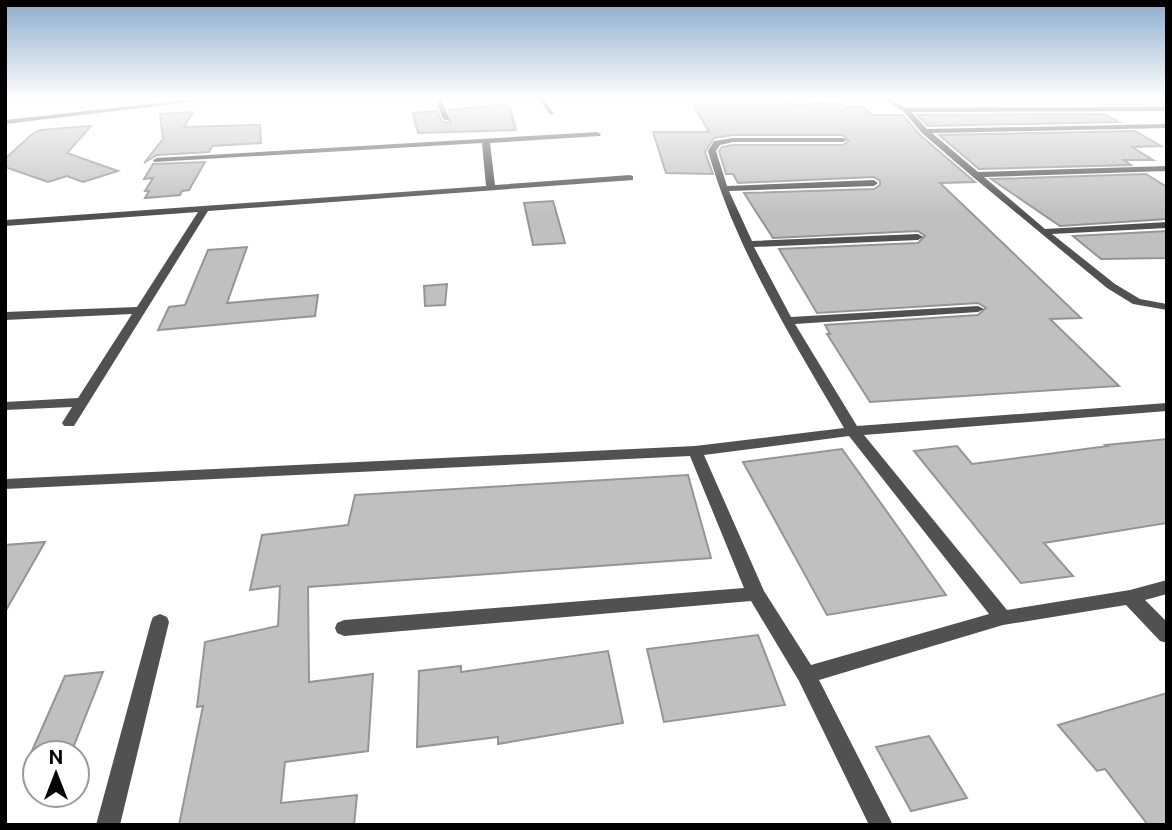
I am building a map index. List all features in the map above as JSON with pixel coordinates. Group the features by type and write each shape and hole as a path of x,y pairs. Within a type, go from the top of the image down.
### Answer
{"street":[{"path":"157,160 554,137"},
{"path":"932,137 1043,232 1126,296 1147,306 1167,307"},
{"path":"843,140 733,140 717,143 712,151 723,189 748,244 787,321 853,431 1003,618"},
{"path":"486,141 491,188"},
{"path":"976,175 1167,168"},
{"path":"5,222 630,178"},
{"path":"723,189 874,183"},
{"path":"69,423 204,210"},
{"path":"1043,232 1167,225"},
{"path":"748,244 918,237"},
{"path":"787,321 978,309"},
{"path":"5,316 141,310"},
{"path":"5,406 84,402"},
{"path":"5,484 695,451 853,431 1167,407"},
{"path":"695,451 756,594 806,675 881,825"},
{"path":"806,675 1003,618 1130,597 1167,587"},
{"path":"344,628 756,594"},
{"path":"1130,597 1167,635"},
{"path":"108,825 160,622"}],"building":[{"path":"29,137 81,137 67,153 118,171 83,182 67,176 48,182 5,167 5,159"},
{"path":"163,137 261,137 261,143 212,146 209,152 157,155 144,163"},
{"path":"655,137 722,137 714,138 705,152 713,174 666,173"},
{"path":"845,137 922,137 975,182 940,183 1081,318 1050,319 1119,386 870,402 827,334 830,334 825,325 978,315 986,308 978,303 817,313 779,249 918,243 925,236 918,231 773,238 744,193 874,189 880,185 880,181 874,177 738,183 733,174 726,174 719,151 722,147 733,145 843,145 849,141"},
{"path":"941,137 1145,137 1161,146 1132,147 1153,160 1124,160 1131,165 979,169"},
{"path":"205,162 189,190 182,191 180,195 145,198 149,191 145,191 153,178 144,179 153,164"},
{"path":"1146,174 1167,187 1167,219 1060,226 991,179"},
{"path":"553,201 565,243 533,245 524,203"},
{"path":"1167,231 1167,258 1101,259 1073,236"},
{"path":"247,247 227,303 318,295 315,316 158,330 169,307 185,305 208,250"},
{"path":"447,284 445,305 425,306 424,286"},
{"path":"1167,439 1167,523 1044,543 1073,576 1021,583 914,451 957,446 972,464"},
{"path":"842,449 946,595 827,615 743,462"},
{"path":"688,475 711,558 308,587 309,682 373,674 368,751 285,762 281,803 357,795 354,825 179,825 203,706 197,707 205,642 278,626 280,586 250,590 262,535 348,525 355,495"},
{"path":"45,542 5,612 5,545"},
{"path":"758,635 785,705 664,722 647,649"},
{"path":"608,651 623,723 498,744 498,737 417,747 419,671 461,666 461,672"},
{"path":"103,672 77,739 37,739 65,676"},
{"path":"1167,693 1167,825 1148,825 1105,769 1097,771 1058,725"},
{"path":"929,736 967,798 911,811 876,747"}]}
